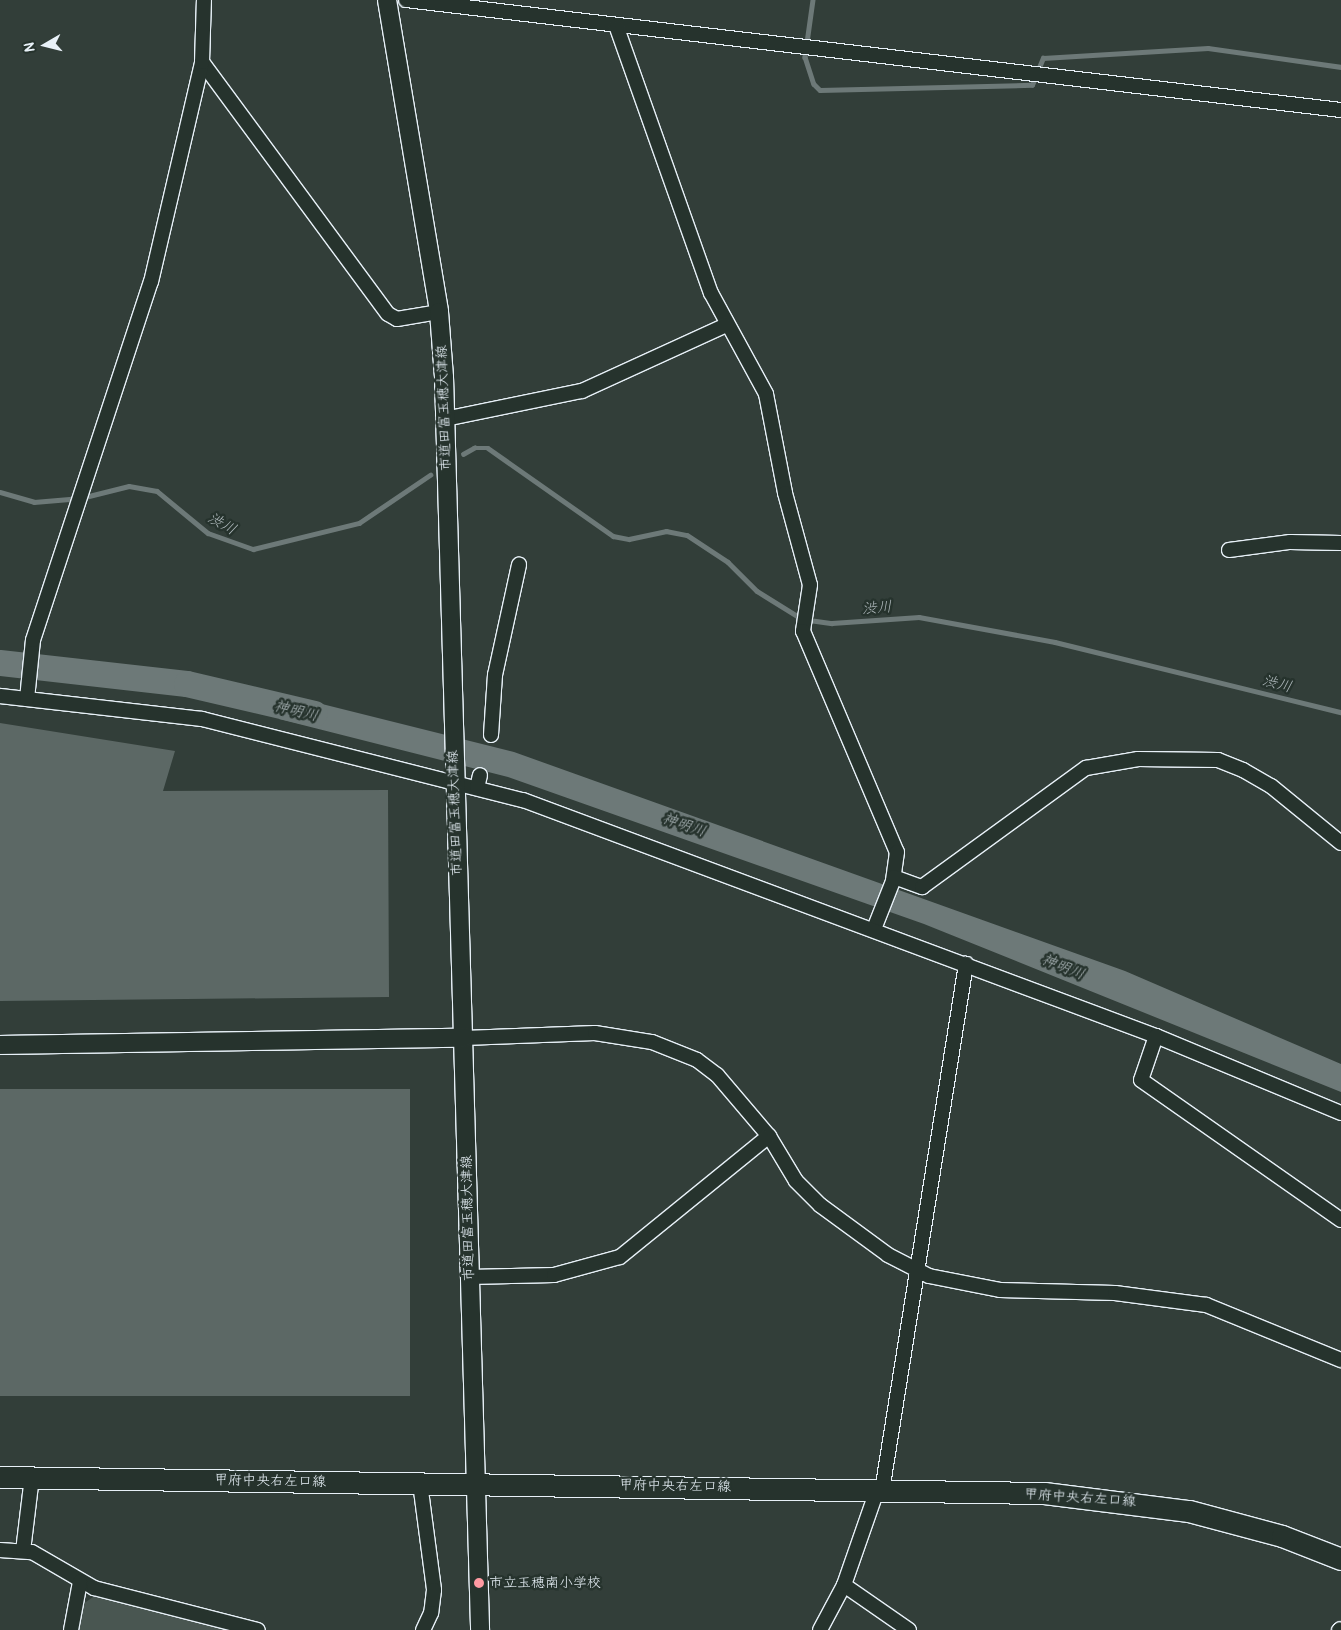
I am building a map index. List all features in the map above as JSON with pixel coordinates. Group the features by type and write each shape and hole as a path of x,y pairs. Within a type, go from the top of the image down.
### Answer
{"main road":[{"name":"甲府中央右左口線","path":"0,1477 1044,1492 1152,1504 1251,1527 1341,1559"}],"street":[{"path":"27,693 33,640 151,282 202,62 204,0"},
{"name":"市道田富玉穂大津線","path":"387,0 439,312 445,419 453,776 464,1038 473,1483 480,1630"},
{"path":"406,0 617,28 1341,110"},
{"path":"617,28 726,325 766,394 785,494 810,585 803,631 897,852 894,879 876,924"},
{"path":"202,62 388,314 396,319 439,312"},
{"path":"445,419 582,391 726,325"},
{"path":"1229,550 1290,542 1341,542"},
{"path":"490,736 495,675 519,565"},
{"path":"0,696 27,693 202,719 479,782 523,800 876,924 966,964 1156,1036 1341,1113"},
{"path":"894,879 922,887 1086,768 1138,759 1218,760 1272,786 1341,843"},
{"path":"820,1630 844,1585 879,1490 914,1268 966,964"},
{"path":"0,1045 464,1038 595,1033 652,1042 697,1060 717,1075 769,1136 796,1180 820,1206 888,1255 914,1268 961,1285 1000,1290 1116,1293 1206,1305 1341,1360"},
{"path":"1156,1036 1141,1080 1341,1220"},
{"path":"469,1277 554,1275 620,1257 769,1136"},
{"path":"23,1551 32,1477"},
{"path":"420,1483 434,1590 431,1614 423,1630"},
{"path":"0,1550 32,1552 80,1582 258,1630"},
{"path":"71,1630 80,1582"},
{"path":"844,1585 909,1630"}],"shaded area":[{"path":"96,1595 231,1630 79,1630 83,1604"}],"water":[{"path":"282,694 514,752 1125,971 1341,1064 1341,1092 924,924 508,777 279,719"}],"building":[{"path":"0,723 175,751 163,791 388,790 389,997 0,1001"},
{"path":"0,1089 410,1089 410,1396 0,1396"}],"waterway":[{"path":"813,0 805,57 814,84 820,90 1032,85 1043,58 1208,48 1341,67"},
{"name":"渋川","path":"463,454 474,448 488,448 613,536 629,539 666,531 687,535 728,562 757,591 802,619 832,623 919,617 1055,642 1341,712"},
{"name":"渋川","path":"0,492 34,502 81,498 129,486 157,491 208,533 253,549 359,523 430,475"},
{"name":"神明川","path":"0,663 187,684 315,714"}],"place":[{"name":"市立玉穂南小学校","path":"479,1583"}]}
